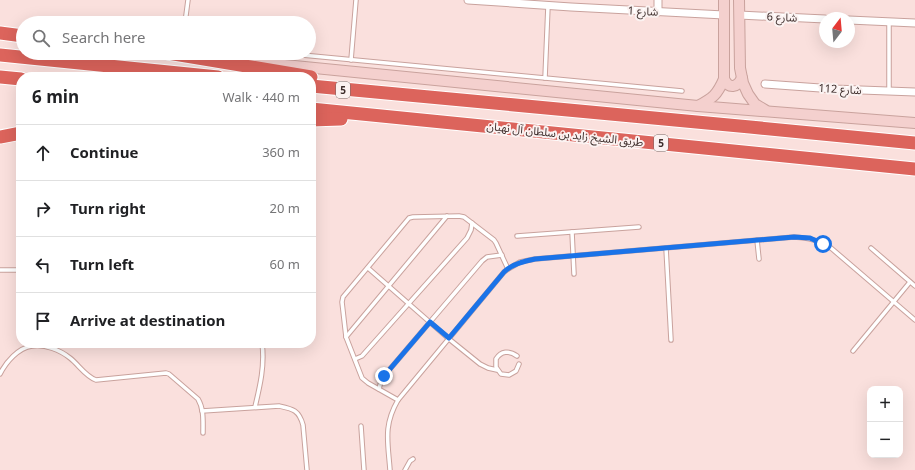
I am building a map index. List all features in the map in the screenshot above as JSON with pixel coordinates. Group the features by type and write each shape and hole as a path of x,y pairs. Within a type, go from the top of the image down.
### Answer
{"highway":[{"path":"0,33 16,35"},
{"path":"0,55 16,57"},
{"path":"50,60 168,72"},
{"path":"212,60 282,72"},
{"path":"0,77 16,79"},
{"path":"316,78 346,83 374,93"},
{"name":"طريق الشيخ زايد بن سلطان آل نهيان","path":"316,87 915,143"},
{"name":"طريق الشيخ زايد بن سلطان آل نهيان","path":"316,110 915,169"},
{"path":"316,120 407,119"},
{"path":"870,164 915,174"}],"main road":[{"path":"724,0 724,79 726,84 736,86 740,83 742,78"},
{"path":"739,0 740,68 743,84 755,104 765,110"},
{"path":"241,60 698,106 765,110 915,123"},
{"path":"698,106 709,100 718,91 724,79"}],"street":[{"name":"شارع 1","path":"468,0 548,6 571,4 658,12 724,15"},
{"path":"658,0 658,12"},
{"name":"شارع 6","path":"739,16 819,19"},
{"path":"855,20 915,23"},
{"name":"شارع 112","path":"765,84 834,89 915,92"}],"lane":[{"path":"186,16 188,0"},
{"path":"351,60 356,0"},
{"path":"545,78 548,6"},
{"path":"889,22 889,91"},
{"path":"316,56 682,91"},
{"path":"346,337 447,216"},
{"path":"398,400 362,378 346,337 342,302 343,297 409,218 447,216 464,217 494,240 508,269"},
{"path":"355,359 362,356 467,238 471,230 472,223"},
{"path":"517,236 639,227"},
{"path":"572,232 574,274"},
{"path":"390,470 387,431 390,416 398,400 508,269 520,262 573,255 794,237 804,238 816,240 831,248 915,320"},
{"path":"757,240 759,259"},
{"path":"666,248 671,340"},
{"path":"871,248 915,286"},
{"path":"379,389 384,376 482,261 487,257 502,255"},
{"path":"368,268 480,364 497,370 501,374 509,375 516,372 519,364"},
{"path":"0,270 16,270"},
{"path":"852,351 910,282"},
{"path":"0,374 7,362 22,350 27,348"},
{"path":"50,348 60,351 71,359 90,378 96,380 161,373 169,374 198,399 201,404 203,433"},
{"path":"255,407 260,388 262,348"},
{"path":"497,370 496,359 500,355 507,352 517,356"},
{"path":"202,411 279,406 297,411 303,425 306,470"},
{"path":"361,426 364,470"},
{"path":"405,470 410,461 413,459"}],"route":[{"path":"384,376 430,322 449,338 504,272 520,262 535,259 794,237 810,238 823,244"}]}
